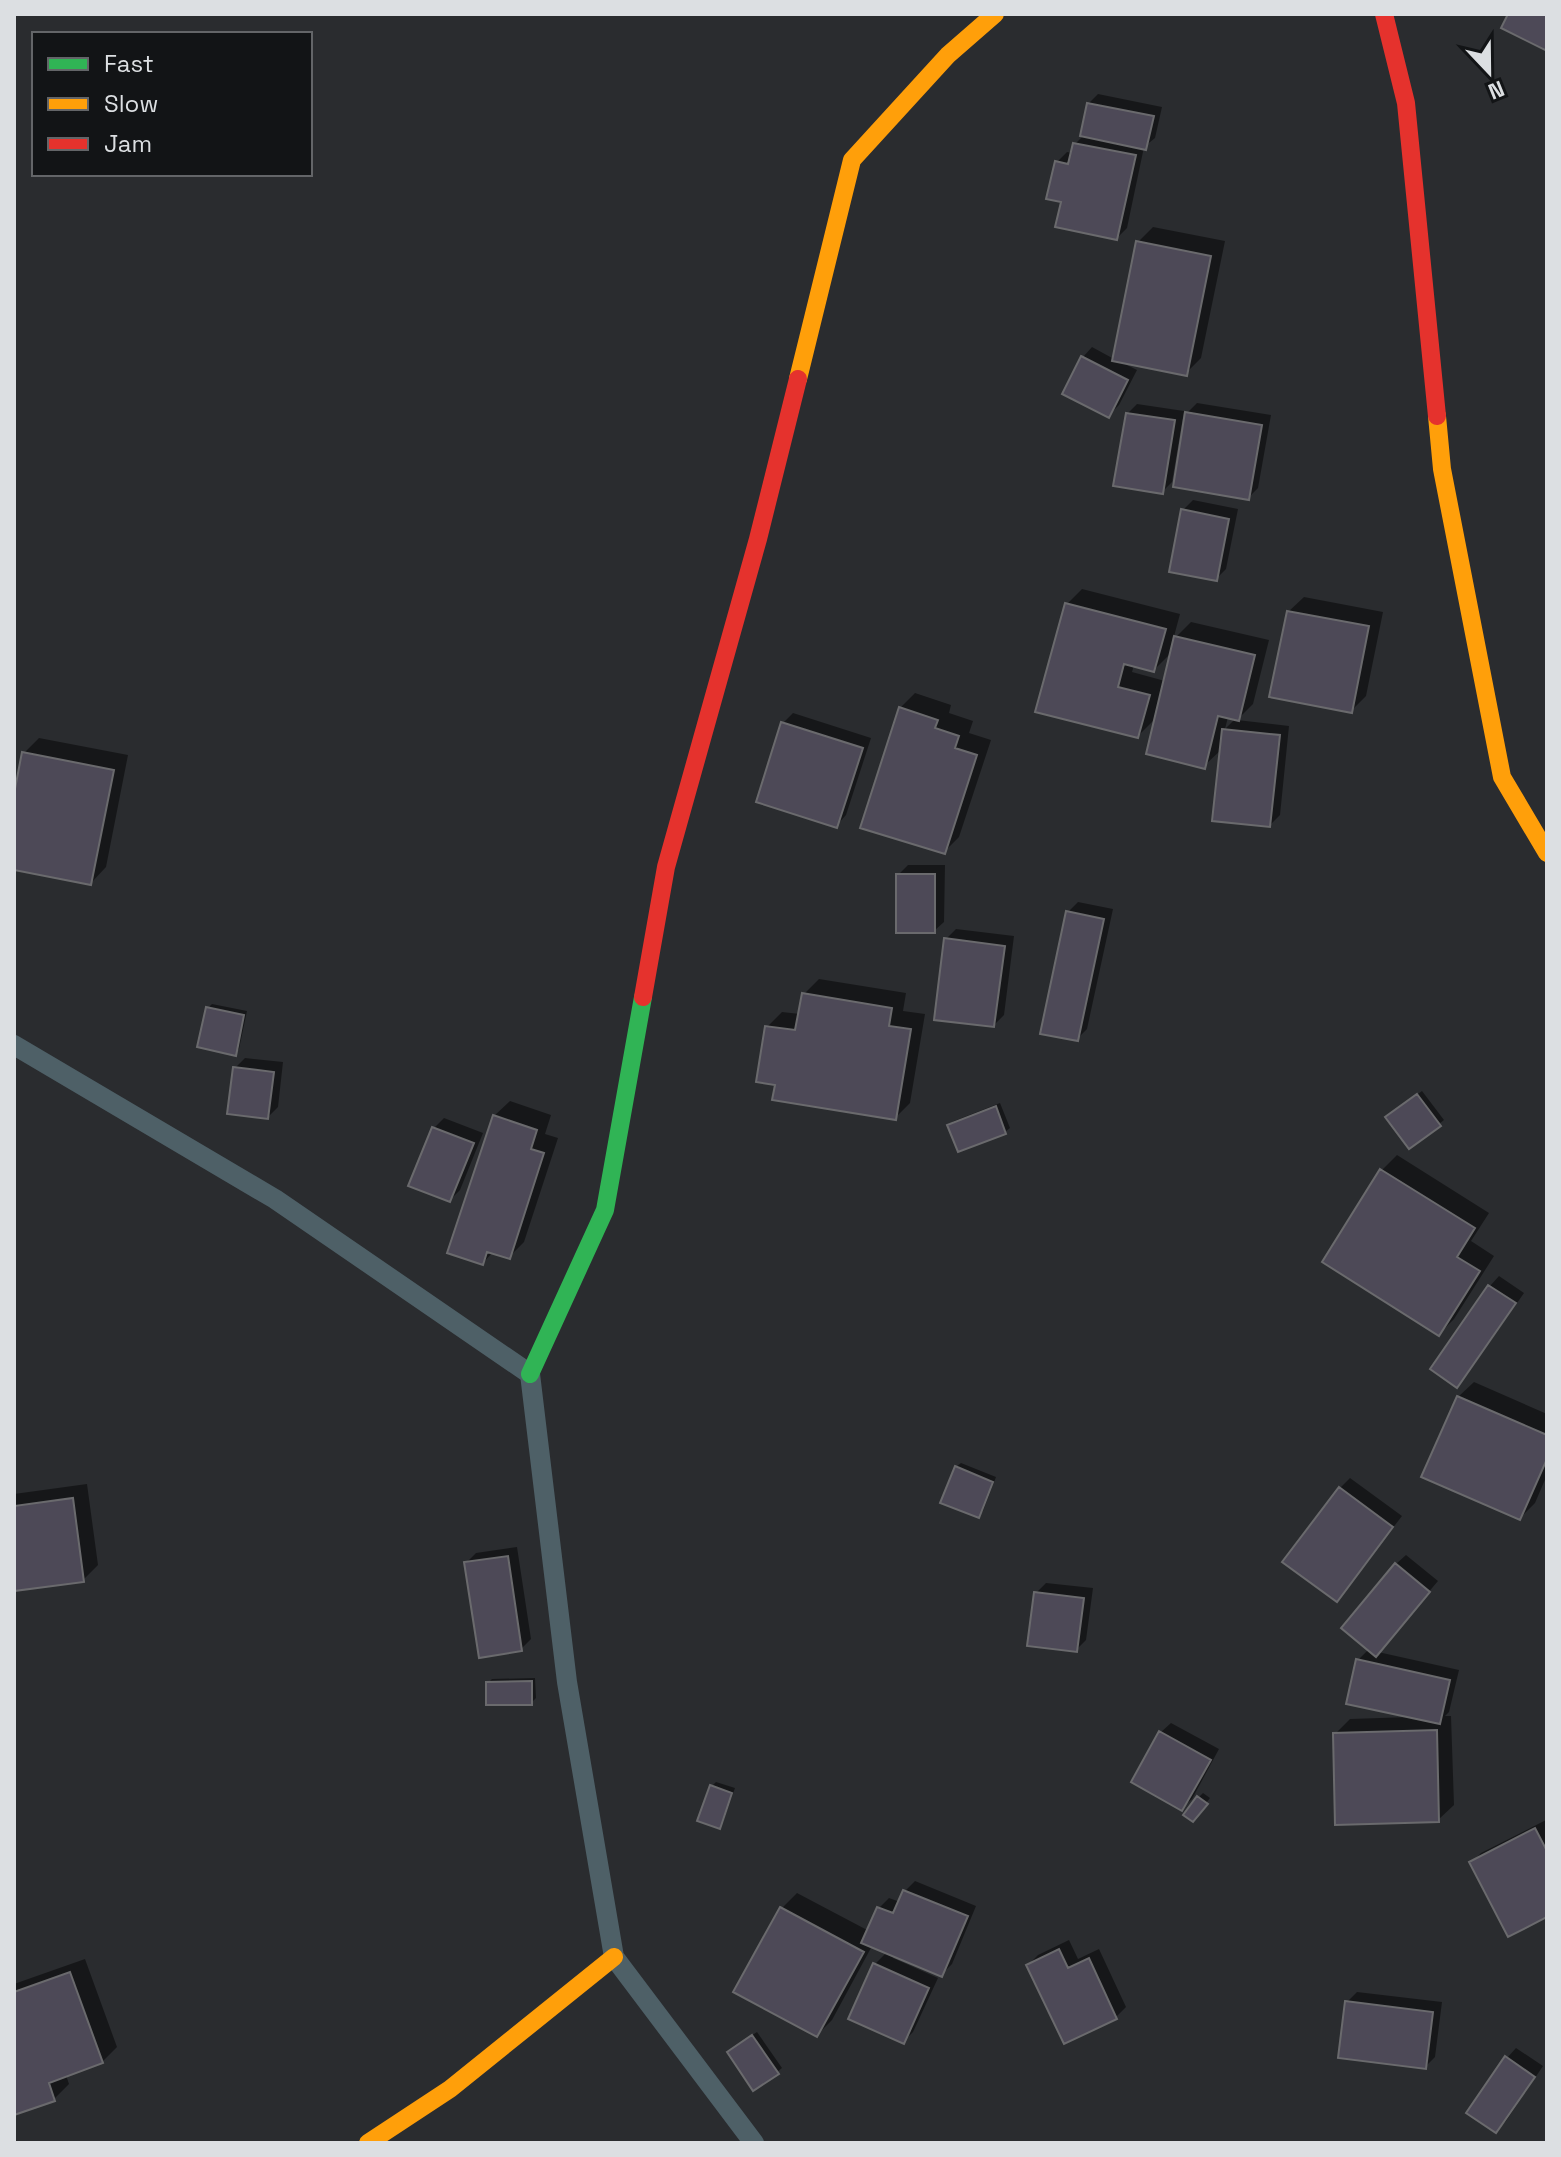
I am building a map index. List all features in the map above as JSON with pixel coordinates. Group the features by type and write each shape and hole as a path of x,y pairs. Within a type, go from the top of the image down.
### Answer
{"street":[{"path":"530,1374 605,1210 666,867 758,539 852,160 948,55 995,14"},
{"path":"1384,14 1406,103 1442,469 1502,777 1547,853"},
{"path":"368,2143 450,2089 614,1957"}],"lane":[{"path":"14,1045 275,1199 530,1374 567,1682 614,1957 754,2143"}],"building":[{"path":"1508,14 1547,14 1547,51 1501,28"},
{"path":"1087,103 1154,116 1146,150 1080,136"},
{"path":"1073,143 1136,155 1117,240 1055,227 1061,202 1046,199 1055,161 1068,164"},
{"path":"1136,241 1211,256 1187,376 1112,361"},
{"path":"1081,356 1128,380 1109,418 1062,394"},
{"path":"1185,412 1262,425 1249,500 1173,487"},
{"path":"1126,413 1175,420 1163,494 1113,486"},
{"path":"1181,509 1229,519 1217,581 1169,572"},
{"path":"1065,603 1166,629 1154,672 1124,664 1118,687 1150,695 1138,738 1035,712"},
{"path":"1287,611 1369,626 1352,713 1269,697"},
{"path":"1174,636 1255,655 1239,721 1218,716 1205,769 1146,754"},
{"path":"899,707 938,720 935,728 959,736 955,748 977,755 945,854 860,828"},
{"path":"781,722 863,748 837,828 756,802"},
{"path":"1222,729 1280,735 1270,827 1212,821"},
{"path":"22,752 114,770 91,885 14,870 14,794"},
{"path":"896,874 935,874 935,933 896,933"},
{"path":"1066,911 1104,919 1078,1041 1040,1034"},
{"path":"944,938 1005,946 994,1027 934,1020"},
{"path":"802,993 892,1008 889,1026 911,1029 896,1120 772,1100 775,1085 756,1082 765,1026 795,1030"},
{"path":"206,1007 244,1015 236,1056 197,1047"},
{"path":"233,1067 274,1072 268,1119 227,1114"},
{"path":"1417,1094 1441,1126 1409,1149 1385,1117"},
{"path":"996,1106 1006,1134 958,1152 947,1125"},
{"path":"493,1115 537,1130 531,1149 544,1153 510,1259 487,1252 483,1265 447,1253"},
{"path":"432,1127 474,1143 450,1202 408,1186"},
{"path":"1380,1169 1475,1228 1457,1257 1480,1271 1439,1336 1322,1262"},
{"path":"1488,1285 1516,1303 1457,1388 1430,1369"},
{"path":"1457,1396 1547,1435 1547,1459 1520,1520 1421,1477"},
{"path":"955,1466 993,1482 979,1518 940,1503"},
{"path":"1339,1487 1393,1527 1337,1602 1282,1562"},
{"path":"73,1498 84,1582 14,1591 14,1506"},
{"path":"508,1556 522,1651 479,1658 464,1562"},
{"path":"1395,1563 1430,1592 1376,1657 1341,1628"},
{"path":"1034,1592 1084,1598 1077,1652 1027,1646"},
{"path":"1356,1659 1450,1680 1440,1724 1346,1704"},
{"path":"532,1681 532,1705 486,1705 486,1682"},
{"path":"1437,1730 1439,1822 1335,1825 1333,1733"},
{"path":"1159,1731 1211,1760 1182,1811 1131,1782"},
{"path":"710,1785 732,1793 720,1829 697,1821"},
{"path":"1197,1796 1208,1804 1193,1822 1183,1815"},
{"path":"1535,1828 1547,1851 1547,1917 1508,1937 1469,1862"},
{"path":"903,1890 968,1916 942,1977 861,1943 877,1907 893,1913"},
{"path":"780,1907 864,1952 817,2037 733,1992"},
{"path":"1059,1949 1068,1968 1089,1958 1117,2019 1064,2044 1026,1965"},
{"path":"873,1963 929,1988 904,2044 848,2019"},
{"path":"70,1972 103,2063 49,2083 55,2101 14,2115 14,1992"},
{"path":"1345,2001 1433,2012 1426,2069 1338,2058"},
{"path":"752,2035 779,2074 753,2091 727,2052"},
{"path":"1505,2056 1535,2077 1496,2133 1466,2113"}],"traffic: fast":[{"path":"530,1374 605,1210 643,997"}],"traffic: slow":[{"path":"798,379 852,160 948,55 995,14"},
{"path":"1437,416 1442,469 1502,777 1547,853"},
{"path":"368,2143 450,2089 614,1957"}],"traffic: jam":[{"path":"1384,14 1406,103 1437,416"},
{"path":"643,997 666,867 758,539 798,379"}]}
